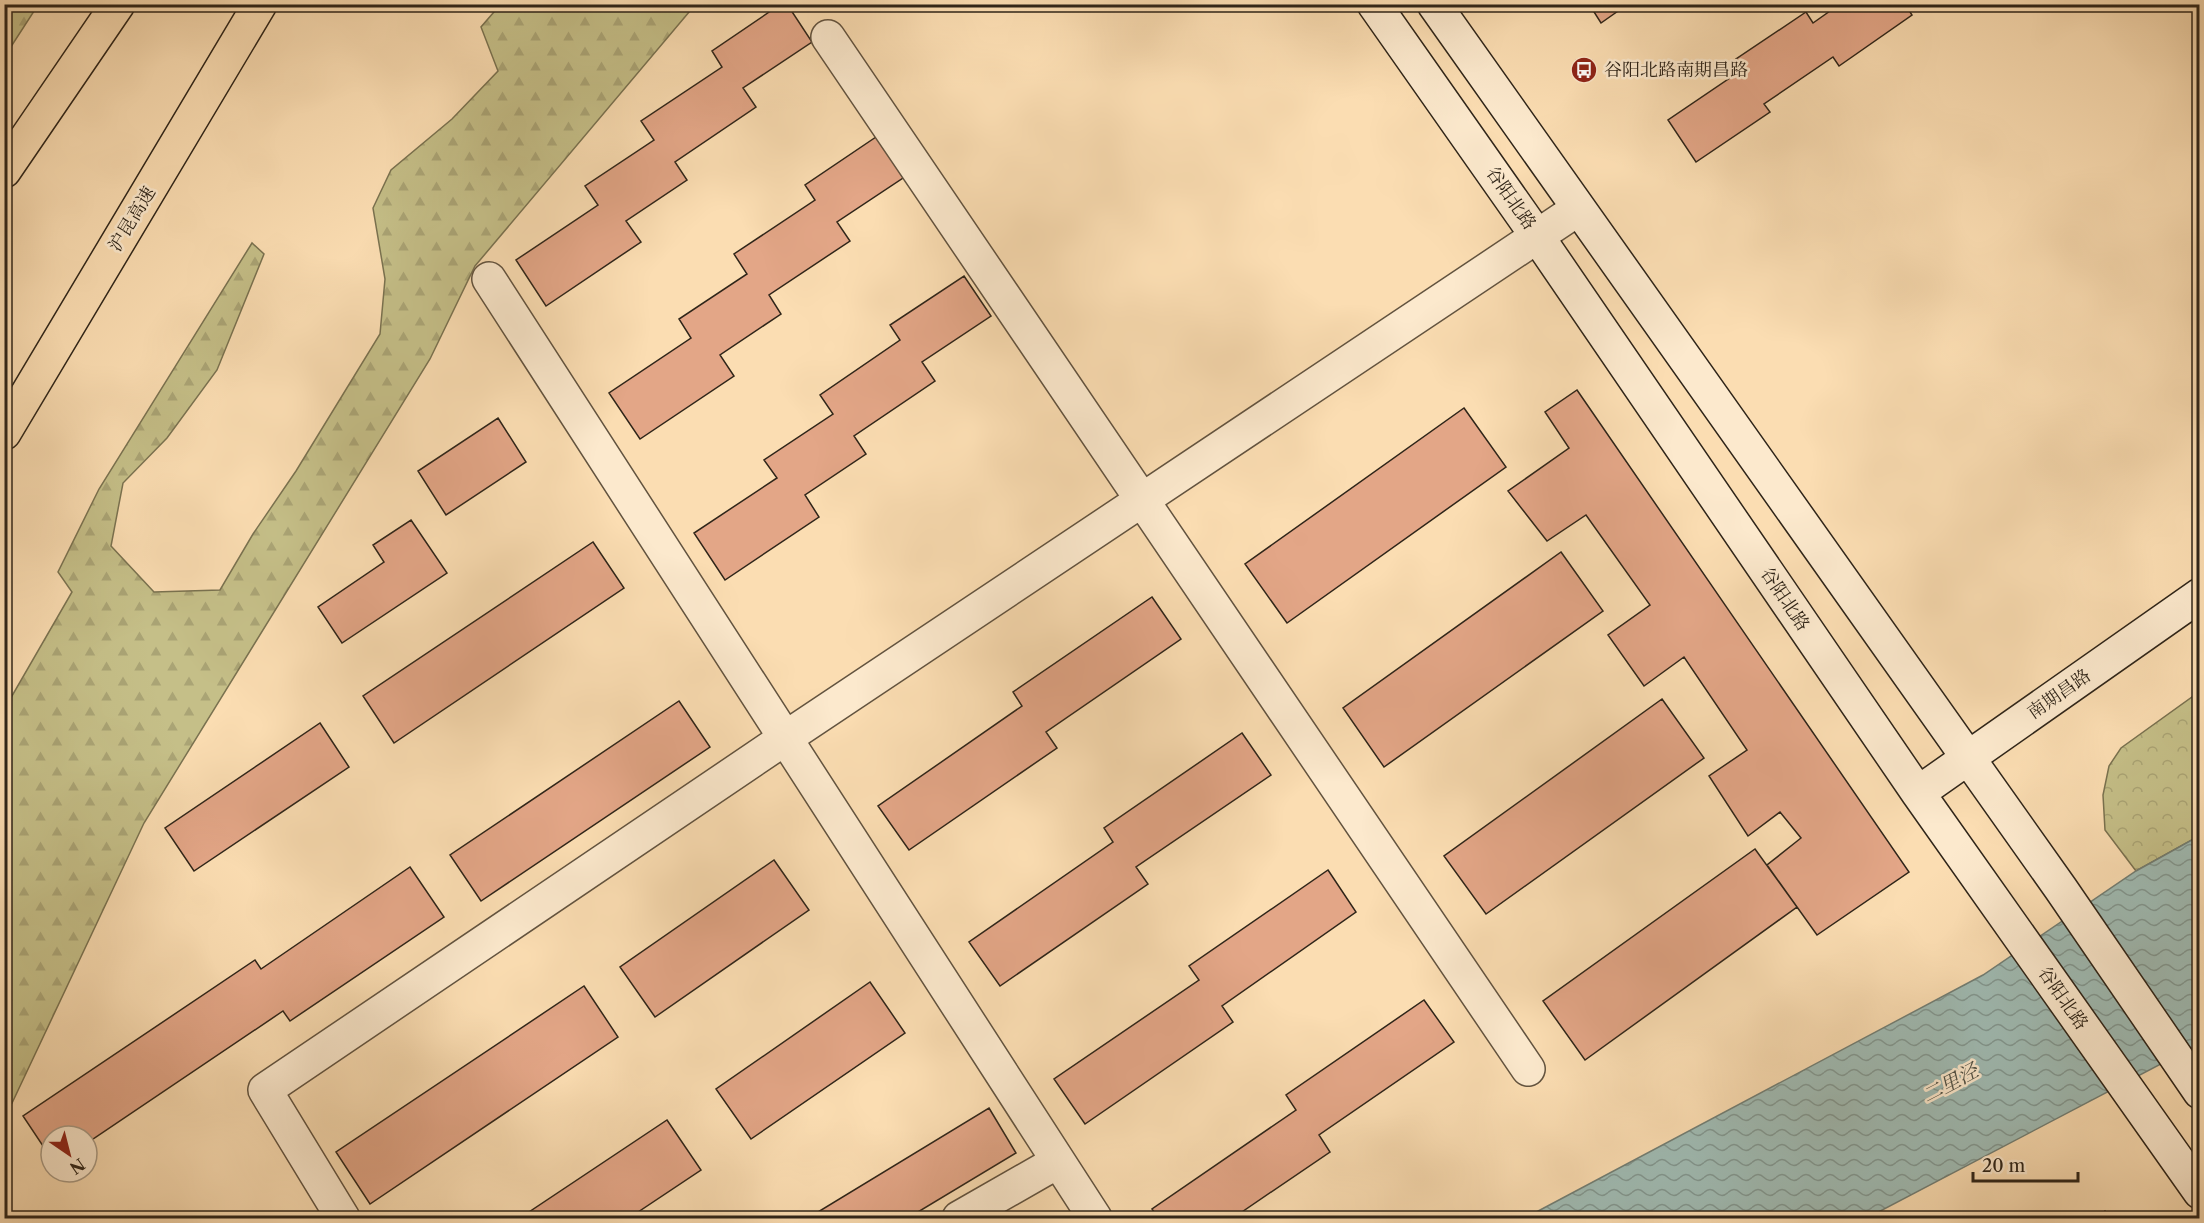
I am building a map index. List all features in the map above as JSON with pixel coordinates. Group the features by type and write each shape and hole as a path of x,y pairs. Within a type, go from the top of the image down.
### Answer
{"highway":[{"path":"4,171 118,4"},
{"name":"沪昆高速","path":"4,434 260,4"}],"street":[{"name":"谷阳北路","path":"1374,4 1537,236 1918,793 2199,1192"},
{"path":"1434,4 2061,889 2196,1088"},
{"path":"828,37 1528,1069"},
{"path":"343,1218 265,1089 1578,209"},
{"path":"489,279 1095,1218"},
{"name":"南期昌路","path":"1918,793 2199,595"},
{"path":"959,1218 1057,1162"}],"green space":[{"path":"4,5 38,5 5,56"},
{"path":"500,5 695,5 475,266 430,359 144,823 5,1118 5,708 72,592 58,572 99,489 252,243 264,254 217,370 167,438 123,483 111,546 154,592 220,590 380,334 385,279 373,208 391,170 452,119 498,71 481,27"},
{"path":"2199,692 2199,836 2136,871 2105,830 2103,795 2109,766 2121,748"}],"water":[{"name":"二里泾","path":"2199,836 2199,1044 1867,1218 1525,1218 1983,975 2136,871"}],"building":[{"path":"781,4 787,4 812,42 743,88 756,107 675,162 687,180 626,221 641,242 546,306 516,260 598,205 585,186 654,140 641,121 722,67 712,51"},
{"path":"1589,4 1628,4 1601,23"},
{"path":"1840,4 1905,4 1912,15 1839,66 1833,57 1764,104 1770,112 1696,162 1668,120 1743,69 1736,59 1806,12 1813,23"},
{"path":"879,135 906,176 837,222 850,241 769,295 781,314 720,355 734,376 640,439 609,393 691,338 679,319 747,274 734,254 815,200 805,185"},
{"path":"964,276 991,316 922,362 935,381 854,436 866,454 805,495 819,517 725,580 694,533 777,478 764,460 833,414 820,395 900,340 890,325"},
{"path":"1577,390 1909,872 1817,935 1767,865 1801,838 1780,812 1748,836 1709,776 1747,750 1684,657 1644,686 1608,635 1650,605 1586,515 1547,541 1508,491 1569,448 1545,412"},
{"path":"1464,408 1506,467 1287,623 1245,564"},
{"path":"498,418 526,462 446,515 418,471"},
{"path":"411,520 447,573 342,643 318,607 384,562 373,545"},
{"path":"593,542 624,588 394,743 363,696"},
{"path":"1561,552 1603,611 1384,767 1343,708"},
{"path":"1152,597 1181,639 1046,732 1057,748 909,850 878,806 1022,706 1013,692"},
{"path":"1662,699 1704,758 1486,914 1444,856"},
{"path":"679,701 710,747 481,901 450,855"},
{"path":"320,723 349,767 194,871 165,828"},
{"path":"1242,733 1271,775 1136,867 1148,884 1000,986 969,942 1113,842 1104,828"},
{"path":"1755,849 1797,907 1585,1060 1543,1001"},
{"path":"774,860 809,910 655,1017 620,967"},
{"path":"410,867 444,917 290,1021 283,1011 99,1135 99,1124 39,1124 39,1140 23,1116 255,960 261,969"},
{"path":"1328,870 1356,912 1222,1006 1233,1022 1085,1124 1054,1079 1199,980 1189,966"},
{"path":"870,982 905,1033 751,1139 716,1089"},
{"path":"584,986 618,1037 370,1204 336,1152"},
{"path":"1424,1000 1454,1042 1319,1135 1330,1152 1233,1218 1158,1218 1152,1209 1296,1110 1286,1095"},
{"path":"989,1108 1016,1153 908,1218 808,1218"},
{"path":"667,1120 701,1170 629,1218 520,1218"},
{"path":"2105,1211 2109,1218 2094,1218"},
{"path":"111,1212 115,1218 100,1218"}],"place":[{"name":"谷阳北路南期昌路","path":"1584,70"}]}
